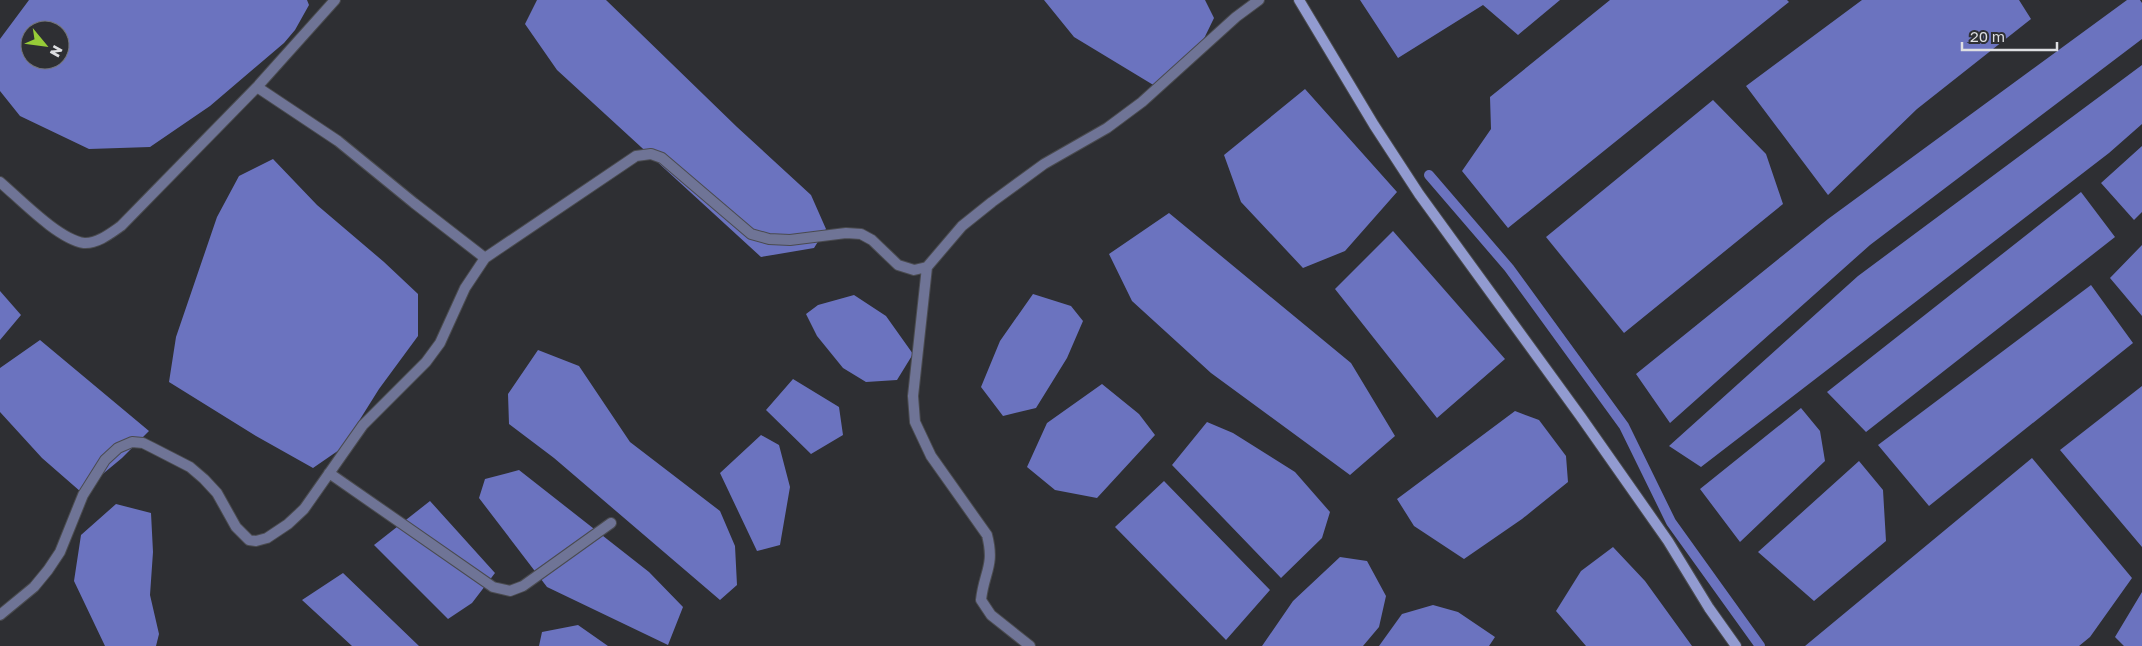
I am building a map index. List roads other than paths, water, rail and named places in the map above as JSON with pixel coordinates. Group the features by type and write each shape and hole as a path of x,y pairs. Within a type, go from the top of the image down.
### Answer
{"street":[{"path":"0,182 60,233 84,243 100,240 121,226 257,87 335,0"},
{"path":"1030,646 991,615 981,600 982,587 990,567 991,551 987,535 931,456 915,422 914,396 927,267 962,226 1044,164 1107,128 1142,102 1236,17 1259,0"},
{"path":"1299,0 1374,125 1419,194 1668,541 1731,644"},
{"path":"257,87 338,141 485,258"},
{"path":"0,615 34,587 48,570 60,552 83,495 105,460 118,448 132,442 143,443 190,467 217,493 236,527 249,540 256,541 267,538 288,524 304,509 363,425 426,362 440,343 465,288 485,258 636,156 651,154 662,158 751,234 769,240 790,240 846,233 861,234 872,240 898,265 914,270 927,267"},
{"path":"329,473 493,587 510,591 523,586 611,523"}],"water":[{"path":"29,0 307,0 309,5 295,30 284,43 210,106 150,147 89,149 20,116 0,91 0,39"},
{"path":"537,0 606,0 737,127 811,195 826,229 814,248 761,257 557,70 525,24"},
{"path":"1044,0 1205,0 1214,18 1197,53 1155,86 1074,37"},
{"path":"1360,0 1560,0 1518,35 1483,5 1398,58"},
{"path":"1610,0 1787,0 1789,2 1508,228 1462,171 1491,129 1490,97"},
{"path":"1862,0 2019,0 2031,19 1917,109 1828,195 1746,86"},
{"path":"2127,0 2140,0 2142,3 2142,39 1870,245 1670,423 1636,374 1828,219"},
{"path":"2142,65 2142,124 2109,153 1701,467 1669,446 1858,276"},
{"path":"1305,89 1397,192 1345,251 1303,268 1241,202 1224,155"},
{"path":"1713,100 1766,154 1783,204 1624,333 1546,237"},
{"path":"2142,146 2142,212 2134,220 2101,183"},
{"path":"273,159 317,205 384,262 418,294 418,336 379,389 342,448 313,468 256,436 169,382 176,337 217,217 239,176"},
{"path":"2081,192 2115,237 1866,432 1827,392"},
{"path":"1169,213 1351,363 1395,436 1350,475 1211,373 1132,301 1109,254"},
{"path":"1393,231 1505,359 1437,418 1335,289"},
{"path":"2142,245 2142,316 2110,278"},
{"path":"2091,285 2133,343 1929,506 1878,445"},
{"path":"0,291 21,315 0,340"},
{"path":"1033,294 1071,306 1083,321 1067,358 1036,408 1003,416 981,387 1000,341"},
{"path":"854,295 886,316 913,354 897,380 866,382 843,368 817,336 806,314 818,305"},
{"path":"40,340 149,431 122,458 81,492 42,458 0,412 0,368"},
{"path":"538,350 579,366 630,442 720,511 735,546 737,585 720,600 554,458 509,424 508,394"},
{"path":"793,379 839,407 843,435 811,454 766,410"},
{"path":"1102,384 1139,414 1155,435 1097,498 1055,490 1027,467 1047,423"},
{"path":"2142,386 2142,547 2060,450"},
{"path":"1801,408 1820,431 1825,461 1740,542 1700,489"},
{"path":"1515,411 1539,420 1566,456 1568,482 1522,519 1464,559 1414,526 1397,499"},
{"path":"1207,422 1233,433 1295,472 1330,512 1322,538 1281,578 1172,465"},
{"path":"761,435 779,445 790,487 780,545 757,551 720,473"},
{"path":"2032,458 2132,578 2090,637 2079,646 1805,646"},
{"path":"1859,461 1883,490 1886,541 1814,601 1758,552"},
{"path":"519,470 649,572 683,607 668,645 547,587 479,498 485,479"},
{"path":"1164,481 1270,590 1226,640 1115,527"},
{"path":"430,501 495,573 472,603 448,619 374,545"},
{"path":"116,504 151,513 153,552 150,595 159,634 156,646 105,646 74,581 81,535"},
{"path":"1613,547 1645,581 1692,646 1586,646 1556,611 1581,571"},
{"path":"1340,557 1367,561 1386,596 1379,627 1363,646 1262,646 1293,601"},
{"path":"343,573 419,646 352,646 302,600"},
{"path":"2142,592 2142,646 2124,646 2115,637"},
{"path":"1433,605 1458,612 1495,637 1489,646 1379,646 1402,614"},
{"path":"578,625 608,646 539,646 542,632"}],"waterway":[{"path":"1429,175 1509,268 1624,426 1671,522 1760,646"}]}
